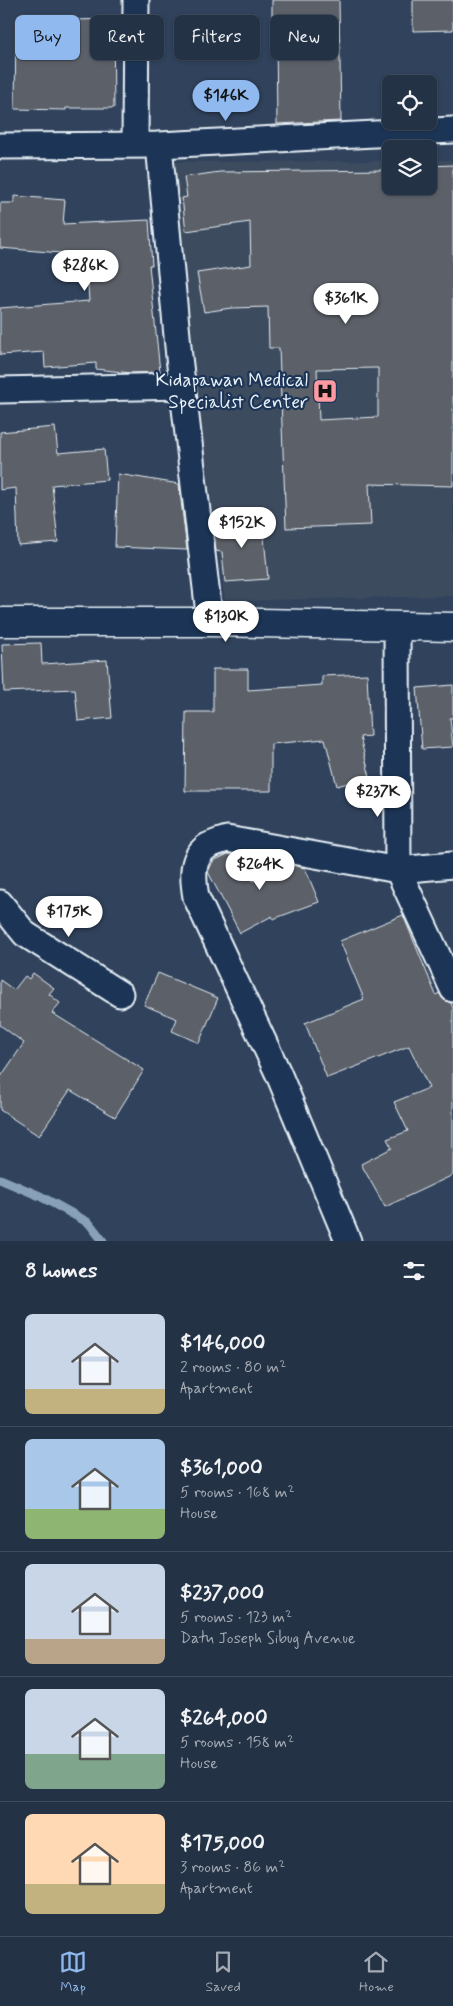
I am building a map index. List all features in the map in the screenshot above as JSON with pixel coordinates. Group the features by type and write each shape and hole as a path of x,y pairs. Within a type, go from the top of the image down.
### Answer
{"main road":[{"path":"0,622 210,622 453,627"}],"street":[{"path":"136,0 148,145 182,386 210,622"},
{"path":"0,146 148,145 453,130"},
{"path":"0,390 182,386"},
{"path":"397,626 398,870 453,989"},
{"path":"348,1241 279,1075 196,897 192,876 197,858 208,847 227,839 398,870 453,865"},
{"path":"0,903 25,934 120,994"}],"shaded area":[{"name":"Kidapawan Medical Specialist Center","path":"437,160 453,160 453,596 225,601 165,162 382,161 382,195 437,195"}],"building":[{"path":"272,0 339,0 341,121 277,124 276,60 338,60 338,15 272,15"},
{"path":"413,0 453,0 453,30 413,31"},
{"path":"80,20 90,20 90,60 113,60 114,108 66,108 66,110 15,109 16,60 80,60"},
{"path":"453,165 453,486 369,484 371,525 286,528 279,348 269,348 268,307 231,308 204,312 197,273 251,265 250,222 186,231 182,198 187,197 184,177 220,172 382,170 382,195 437,195 437,166","holes":["378,368 378,417 319,420 317,369"]},
{"path":"14,196 65,200 63,224 149,220 152,265 149,265 160,372 131,373 96,369 96,363 45,367 44,352 0,355 0,308 89,301 86,255 0,248 0,203 14,203"},
{"path":"55,427 58,453 104,449 107,480 52,485 58,542 18,545 16,488 0,490 0,432"},
{"path":"118,474 179,484 187,550 115,547"},
{"path":"262,517 268,579 225,582 222,552 216,551 213,521"},
{"path":"41,643 42,664 107,660 112,718 78,721 75,689 4,692 2,644"},
{"path":"213,669 248,669 248,690 322,685 322,676 367,674 370,736 360,737 370,777 337,786 325,739 271,744 271,791 185,791 186,712 213,712"},
{"path":"453,685 453,718 450,718 453,747 422,749 417,688"},
{"path":"228,854 241,856 253,881 292,865 305,868 319,902 273,919 272,916 240,933 208,872 213,861"},
{"path":"403,915 436,995 439,993 444,1000 451,1003 453,1008 453,1175 385,1207 361,1164 392,1148 387,1139 408,1131 394,1102 429,1088 409,1046 327,1078 305,1023 364,999 340,941"},
{"path":"33,973 54,988 49,994 60,1003 52,1013 144,1070 115,1117 70,1090 39,1136 0,1110 0,1078 24,1043 0,1025 0,980 14,990 25,976 29,979"},
{"path":"158,973 218,998 199,1043 172,1031 177,1019 144,1005"}],"waterway":[{"path":"0,1179 40,1196 89,1223 103,1241"}],"place":[{"name":"Kidapawan Medical Specialist Center","path":"325,391"}]}
